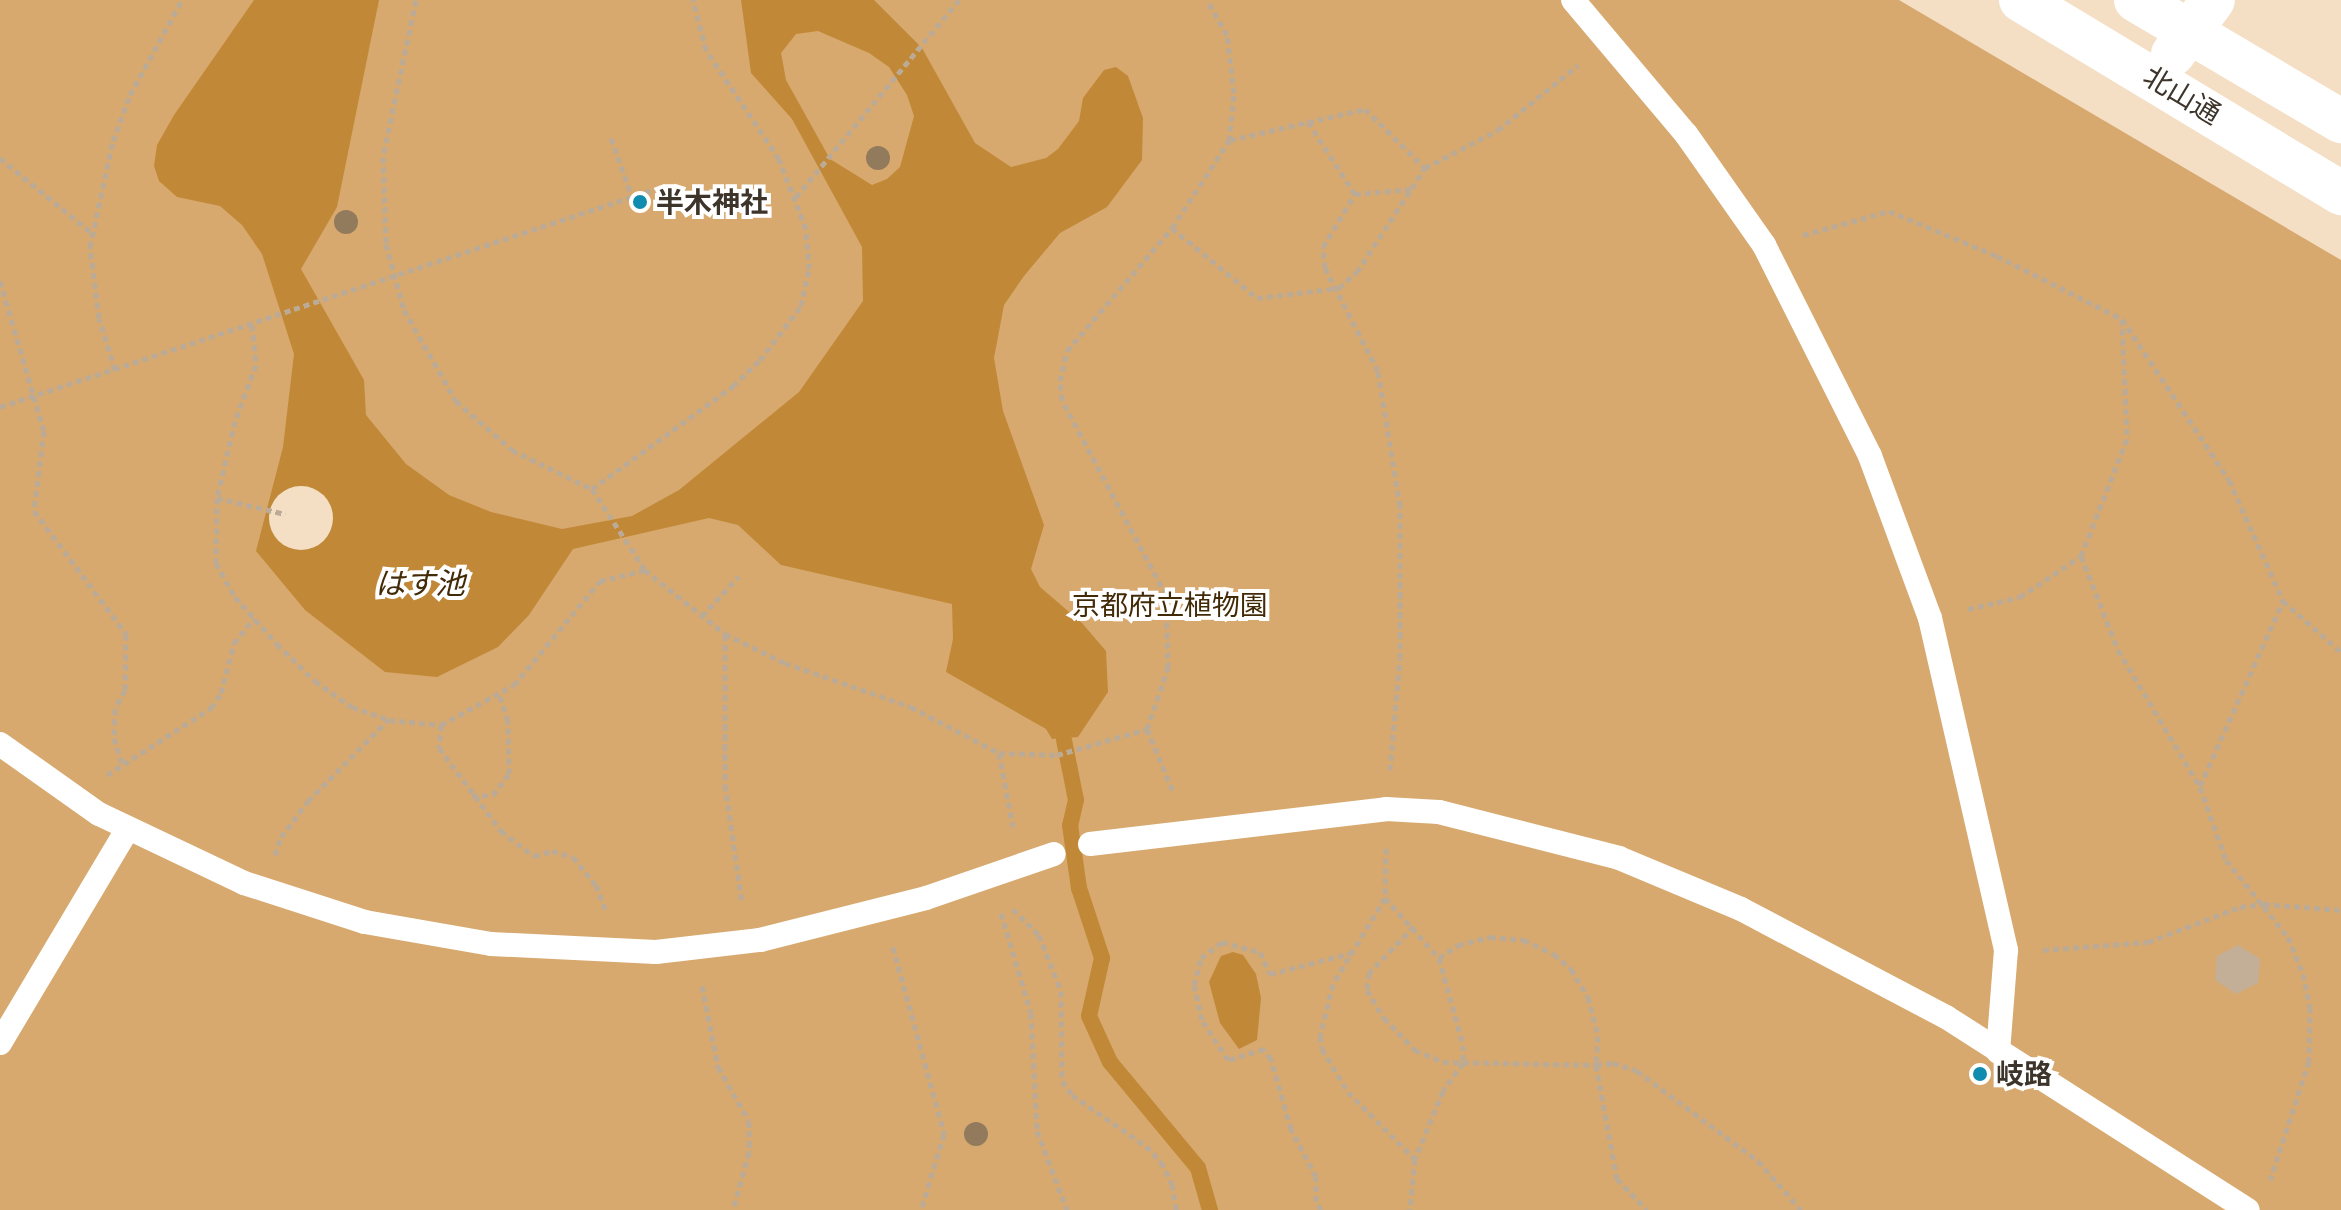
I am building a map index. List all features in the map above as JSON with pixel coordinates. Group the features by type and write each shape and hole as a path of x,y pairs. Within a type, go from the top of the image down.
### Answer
{"street":[{"name":"北山通","path":"2021,0 2341,193"},
{"name":"北山通","path":"2136,0 2201,16 2341,121"},
{"path":"2155,79 2201,16"}],"lane":[{"path":"1573,0 1686,134 1764,245 1846,399 1930,618 2006,950 1998,1052"},
{"path":"0,744 74,799 128,828 266,891 428,935 610,952 699,949 748,942 993,887 1021,866 1054,854"},
{"path":"1090,844 1386,809 1439,812 1619,858 1819,948 1946,1017 2248,1210"},
{"path":"0,1043 128,828"}],"path":[{"path":"115,370 99,318 90,247 113,141 130,95 182,0"},
{"path":"416,0 383,157 386,244 420,344 456,401 512,450 592,489 645,570 725,634 785,663 911,707 999,753 1080,753 1147,729"},
{"path":"592,489 733,386 801,306 809,269 796,198 779,159 706,50 693,0"},
{"path":"796,198 959,0"},
{"path":"1189,831 1147,729 1168,668 1166,595 1062,400 1060,381 1067,351 1172,228 1229,141 1234,93 1227,35 1207,0"},
{"path":"1172,228 1257,298 1339,288 1357,272 1425,168 1498,130 1607,38"},
{"path":"1229,141 1365,109 1425,168"},
{"path":"1308,122 1355,194"},
{"path":"611,138 632,197"},
{"path":"0,158 93,234"},
{"path":"1355,194 1412,189"},
{"path":"0,407 652,190"},
{"path":"1355,194 1323,247 1325,268 1339,288 1378,371 1400,506 1400,658 1386,809 1385,898 1322,1012 1322,1049 1348,1092 1415,1159"},
{"path":"1764,245 1889,211 1997,256 2122,319 2229,480 2283,601 2341,652"},
{"path":"0,281 18,352 36,395 44,431 34,511 126,634 125,690 115,709 114,738 122,764"},
{"path":"1930,618 2020,597 2081,556 2127,439 2122,319"},
{"path":"252,325 256,365 235,421 217,498 216,563 223,581 254,618 315,681 352,707 389,720 441,725 514,685 551,645 600,581 645,570"},
{"path":"217,498 285,514"},
{"path":"2081,556 2118,650 2200,787 2226,860 2288,937 2303,974 2311,1041 2303,1089 2265,1190"},
{"path":"702,616 739,576"},
{"path":"2200,787 2283,601"},
{"path":"74,799 122,764 211,708 221,693 234,643 254,618"},
{"path":"725,634 725,785 748,942"},
{"path":"472,796 493,795 509,774 508,721 499,693"},
{"path":"266,891 281,837 339,764 389,720"},
{"path":"441,725 439,748 472,796 523,850 534,856 562,852 582,865 605,907 610,952"},
{"path":"999,753 1021,866"},
{"path":"993,887 1031,1013 1037,1131 1067,1210"},
{"path":"993,887 1039,935 1055,974 1062,1001 1062,1081 1072,1095 1154,1154 1172,1184 1176,1210"},
{"path":"1385,898 1414,926 1439,958 1457,1009 1463,1063 1443,1091 1415,1159 1410,1210"},
{"path":"2006,950 2119,948 2264,904 2341,910"},
{"path":"882,911 944,1134 921,1210"},
{"path":"1414,926 1369,973 1367,990 1384,1018 1415,1050 1443,1062 1613,1063 1637,1071 1758,1161 1801,1210"},
{"path":"1439,958 1458,945 1490,937 1524,940 1554,954 1571,969 1588,997 1598,1036 1596,1065 1617,1179 1647,1210"},
{"path":"1321,1210 1316,1201 1316,1177 1291,1129 1271,1059 1264,1049 1228,1060 1202,1020 1194,985 1201,958 1222,942 1260,952 1270,974 1352,953"},
{"path":"699,949 703,999 718,1067 749,1121 749,1152 733,1210"}],"green space":[{"name":"京都府立植物園","path":"0,0 1899,0 2341,260 2341,1210 0,1210"}],"water":[{"name":"はす池","path":"254,0 379,0 337,207 301,269 364,380 366,415 406,464 449,495 491,512 562,529 632,516 679,490 799,392 863,301 862,247 792,119 751,73 741,0 874,0 922,48 975,143 1011,167 1046,158 1058,149 1079,121 1083,98 1104,70 1116,67 1128,76 1143,118 1142,160 1107,207 1060,233 1024,276 1004,305 994,358 1003,411 1044,525 1031,569 1040,587 1082,623 1106,651 1108,692 1078,737 1052,739 1046,729 946,672 953,639 952,604 781,565 738,525 709,518 573,549 529,615 498,647 437,677 385,672 305,610 256,551 283,447 294,354 262,254 242,225 220,206 177,197 159,181 154,166 157,145 174,115","holes":["818,31 869,53 889,67 907,95 914,116 900,167 887,179 872,185 830,159 786,80 781,53 796,34"]},
{"path":"1233,952 1243,955 1256,974 1261,998 1257,1040 1239,1049 1220,1023 1209,982 1221,956"}],"pier":[{"path":"301,486 324,495 333,518 324,541 301,550 278,541 269,518 278,495"}],"building":[{"path":"2238,945 2260,959 2258,983 2236,994 2215,980 2217,956"}],"waterway":[{"path":"1064,740 1076,800 1070,825 1079,888 1102,958 1089,1016 1110,1062 1198,1168 1210,1210"}],"place":[{"name":"半木神社","path":"640,202"},
{"name":"岐路","path":"1980,1074"}]}
